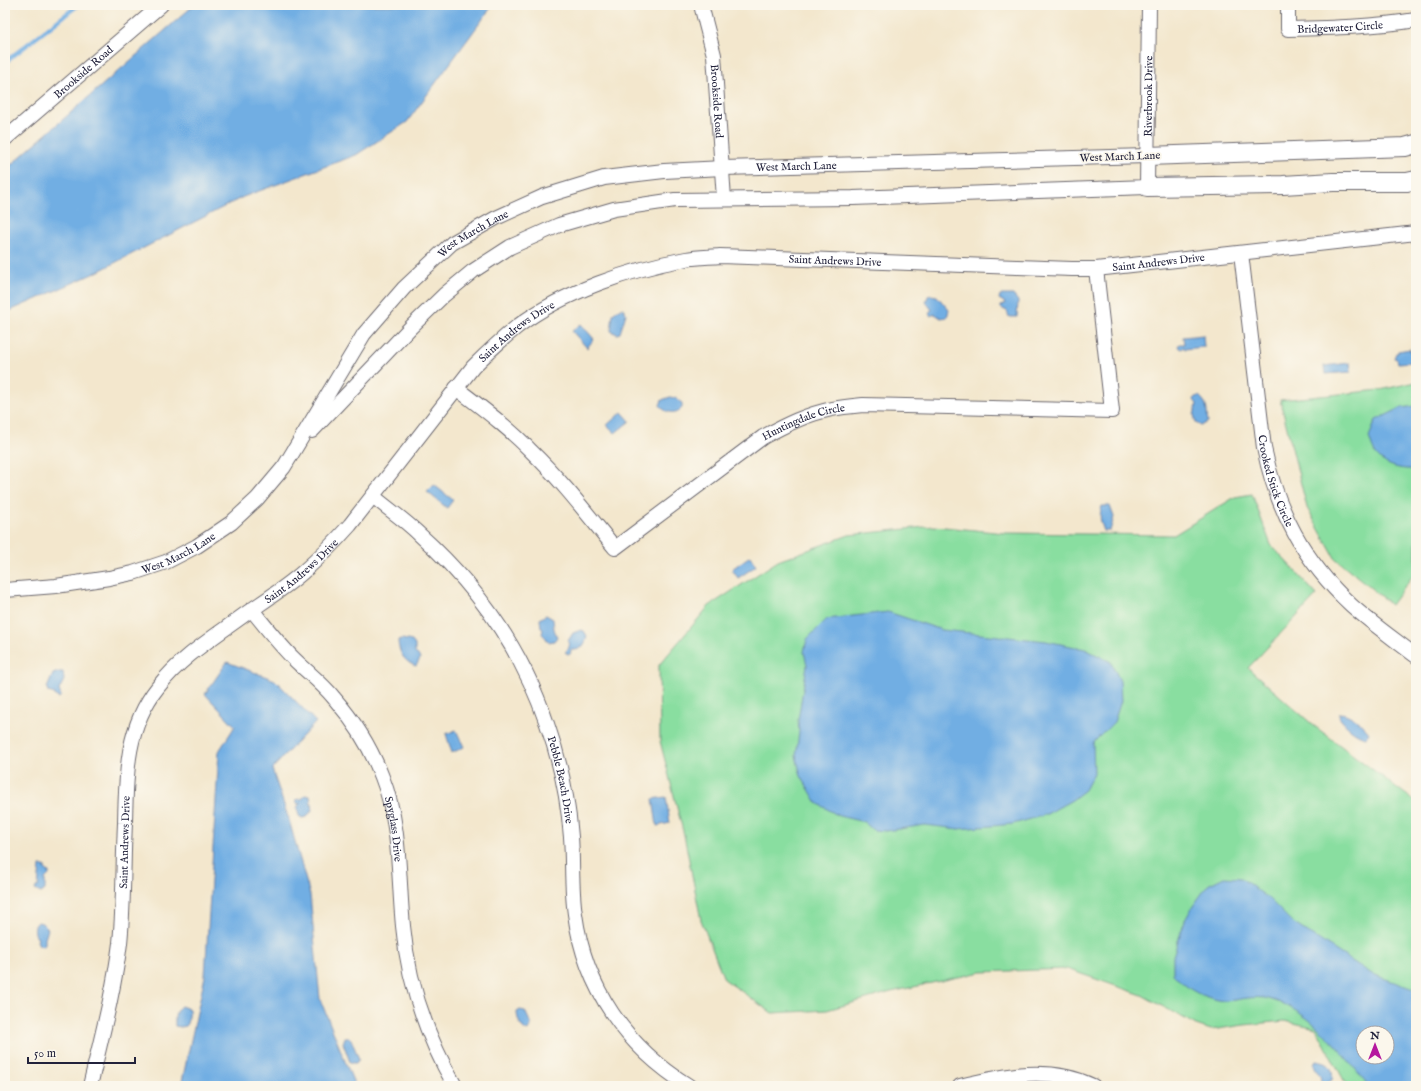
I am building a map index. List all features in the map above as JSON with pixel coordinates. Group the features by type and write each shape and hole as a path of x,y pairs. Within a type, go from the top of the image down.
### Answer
{"main road":[{"name":"West March Lane","path":"1147,156 1404,147 1416,144"},
{"name":"West March Lane","path":"1147,187 1283,185 1333,182 1407,182 1416,180"}],"street":[{"name":"Brookside Road","path":"5,139 161,5"},
{"name":"Brookside Road","path":"701,5 714,55 724,199"},
{"name":"Riverbrook Drive","path":"1147,187 1149,5"},
{"name":"Bridgewater Circle","path":"1288,5 1288,29 1345,27 1416,20"},
{"name":"West March Lane","path":"5,590 56,586 133,573 166,562 197,546 231,523 257,499 284,466 364,334 404,288 452,243 496,218 542,197 604,178 664,171 1147,156"},
{"name":"West March Lane","path":"295,449 381,358 444,295 473,271 510,247 559,225 614,209 675,200 853,198 1147,187"},
{"name":"Saint Andrews Drive","path":"90,1086 113,988 120,942 128,756 134,732 144,709 156,688 172,670 190,654 302,573 329,549 373,496 473,367 496,344 519,325 551,305 580,291 654,265 688,258 720,256 1096,269 1416,233"},
{"name":"Crooked Stick Circle","path":"1241,253 1264,448 1269,472 1280,505 1294,534 1328,582 1352,605 1416,656"},
{"name":"Huntingdale Circle","path":"456,388 497,420 531,450 560,481 615,548 763,437 786,424 815,413 863,405 1112,411 1096,269"},
{"name":"Pebble Beach Drive","path":"373,496 418,532 449,562 474,591 495,620 517,656 533,688 547,724 558,761 567,800 571,837 575,913 579,940 587,966 599,992 612,1014 629,1037 648,1056 689,1086"},
{"name":"Spyglass Drive","path":"252,610 292,658 334,697 353,722 370,749 382,778 391,806 397,837 403,927 410,969 418,1003 430,1036 455,1086"},
{"path":"960,1086 995,1077 1019,1074 1045,1074 1067,1077 1093,1086"}],"green space":[{"path":"1416,382 1416,571 1391,605 1335,558 1307,508 1280,400 1380,390"},
{"path":"1252,494 1271,545 1317,595 1248,668 1313,725 1416,802 1416,1086 1347,1086 1316,1028 1285,1021 1211,1030 1196,1025 1142,995 1067,969 981,972 891,992 827,1010 772,1013 724,979 701,920 684,835 660,741 659,665 709,606 778,561 849,535 934,526 1005,533 1174,535 1235,497"}],"water":[{"path":"194,5 493,5 407,122 356,155 243,197 95,273 5,313 5,170"},
{"path":"1000,295 1013,295 1018,301 1017,317 1009,317 1007,311 1001,308 1001,306 1005,304 999,299"},
{"path":"928,296 937,296 949,310 947,317 941,318 935,314 930,316 929,312 932,310 926,302"},
{"path":"623,308 626,314 620,333 617,334 611,331 613,314 619,309"},
{"path":"581,324 594,339 587,348 572,331"},
{"path":"1203,335 1204,347 1185,349 1184,347 1181,349 1178,347 1179,344 1184,344 1183,337"},
{"path":"1410,349 1410,351 1416,354 1416,358 1413,362 1398,363 1397,359 1394,358 1396,353 1398,353 1398,351"},
{"path":"1350,363 1351,372 1325,374 1324,366"},
{"path":"1199,396 1206,405 1208,422 1201,426 1196,423 1194,415 1197,404 1194,400 1195,397"},
{"path":"670,397 675,398 682,403 682,408 677,412 664,410 660,405 662,400"},
{"path":"1416,406 1416,469 1405,469 1385,463 1377,456 1369,437 1376,420 1401,408"},
{"path":"622,412 630,421 615,433 607,425"},
{"path":"434,485 453,500 447,508 427,492"},
{"path":"1102,506 1110,506 1114,517 1110,531 1104,531 1100,518"},
{"path":"750,556 756,566 738,578 732,569"},
{"path":"888,612 942,630 1046,641 1085,649 1111,662 1120,681 1121,701 1114,722 1093,743 1094,773 1085,790 1072,800 1045,815 1013,824 959,829 925,825 886,831 873,830 864,822 839,816 817,803 801,776 796,756 799,732 798,720 807,665 804,652 807,639 827,619"},
{"path":"546,615 553,619 557,637 554,641 548,642 542,634 543,629 541,628 540,619"},
{"path":"581,630 584,631 587,636 585,642 582,647 577,650 571,650 569,655 565,652 569,648 568,641 573,633"},
{"path":"402,639 412,641 415,645 415,653 420,659 416,666 405,660 401,653 398,640"},
{"path":"227,662 275,680 316,722 272,769 289,820 310,895 320,999 355,1086 181,1086 205,976 219,751 235,726 205,694"},
{"path":"63,672 64,680 59,690 61,696 59,698 55,696 55,694 48,692 47,688 53,674"},
{"path":"1340,713 1352,717 1360,723 1369,733 1366,737 1359,735 1347,727 1339,717"},
{"path":"456,730 464,747 452,753 446,734"},
{"path":"305,795 310,796 312,810 307,817 302,818 299,816 297,808 300,803 297,804 296,800 302,799"},
{"path":"666,797 670,823 657,826 653,799"},
{"path":"40,866 45,866 45,869 49,872 49,875 45,879 45,890 41,893 35,890 36,887 38,887"},
{"path":"1224,877 1241,878 1268,898 1293,923 1372,974 1416,990 1416,1086 1369,1086 1325,1034 1313,1023 1285,1005 1263,998 1222,1001 1196,993 1187,987 1173,974 1173,956 1185,920 1208,885"},
{"path":"38,922 42,923 48,929 45,945 43,946 39,945 35,932 35,925"},
{"path":"181,1006 189,1009 189,1017 186,1026 181,1027 175,1026 175,1015"},
{"path":"520,1010 525,1011 531,1024 528,1031 521,1026 519,1021 517,1012"},
{"path":"345,1037 349,1037 351,1039 359,1059 356,1063 350,1062 343,1043"},
{"path":"1316,1061 1329,1065 1332,1071 1332,1080 1325,1084 1321,1082 1314,1064"}],"waterway":[{"path":"5,62 78,5"}]}
